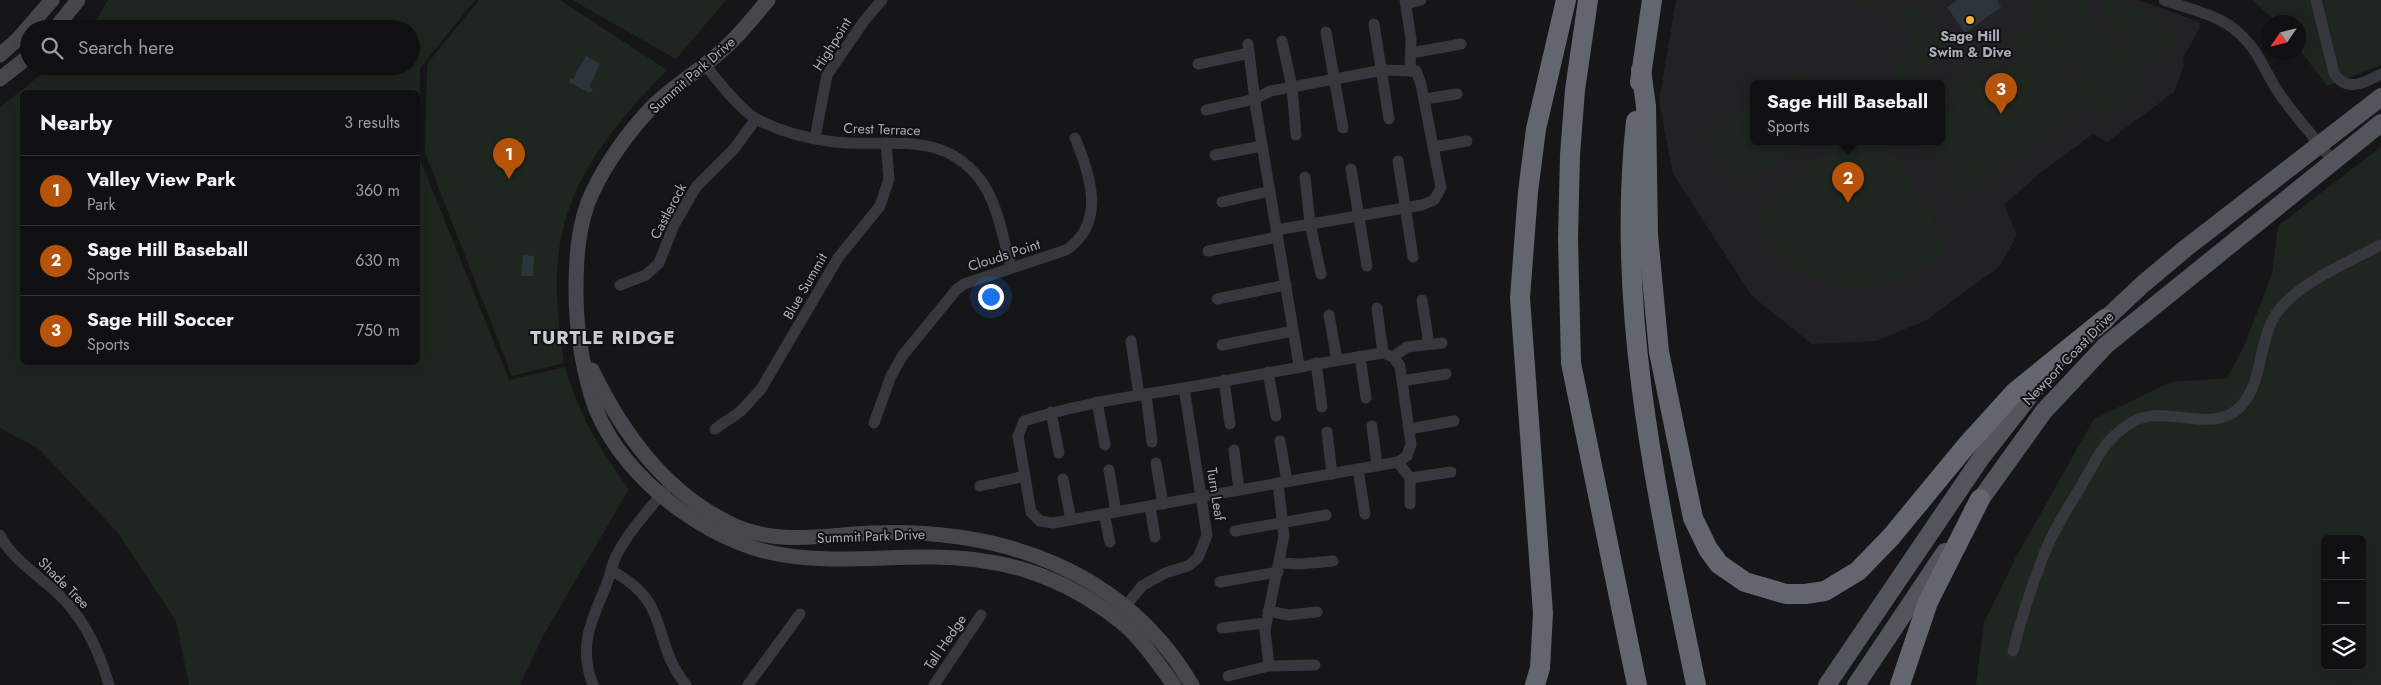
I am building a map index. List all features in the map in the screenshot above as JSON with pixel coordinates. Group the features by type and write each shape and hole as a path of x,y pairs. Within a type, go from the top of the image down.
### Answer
{"highway":[{"path":"1535,685 1540,668 1543,613 1520,298 1528,192 1536,129 1566,0"},
{"path":"1588,0 1575,90 1570,155 1568,239 1571,363 1637,685"},
{"path":"1652,0 1641,70 1630,205 1633,322 1642,404 1664,530 1696,685"},
{"path":"1641,70 1646,106 1648,235 1659,352 1693,518 1708,549 1719,564 1744,582 1786,594 1805,594 1825,591 1858,572 1891,537 1966,446 2015,392 2105,319"},
{"path":"1900,685 1928,602 1980,499"}],"main road":[{"name":"Newport Coast Drive","path":"1828,685 2006,425 2034,390 2105,319 2179,254 2381,97"},
{"name":"Newport Coast Drive","path":"1856,685 1980,499 2044,412 2106,345 2381,123"}],"street":[{"path":"35,20 52,0"},
{"path":"62,20 78,0"},
{"name":"Summit Park Drive","path":"768,0 731,43 653,107 620,146 591,194 581,226 576,263 576,308 591,396 602,420 624,456 666,490 696,521 752,547 816,559 938,557 1003,563 1026,569 1078,593 1116,618 1138,638 1174,685"},
{"name":"Highpoint","path":"815,138 827,75 864,21 882,0"},
{"path":"1208,251 1310,224 1405,208 1434,200 1441,188 1424,99 1413,71 1406,2 1421,0"},
{"path":"2164,0 2217,19 2233,28 2249,42 2263,61 2275,86 2333,162"},
{"path":"2316,0 2334,73 2338,80 2346,85 2355,85 2381,74"},
{"path":"1374,24 1383,70 1389,119"},
{"path":"1326,32 1343,128"},
{"path":"0,55 20,37"},
{"path":"1282,41 1292,87 1296,135"},
{"path":"1411,53 1461,44"},
{"path":"1198,64 1248,48 1262,146 1299,365"},
{"path":"0,79 20,63"},
{"name":"Crest Terrace","path":"705,65 726,91 756,119 792,133 834,142 914,142 948,151 980,178 991,198 1011,267"},
{"path":"1206,110 1255,99 1270,91 1383,70 1413,71"},
{"path":"1424,99 1457,94"},
{"name":"Castlerock","path":"620,285 646,275 659,263 674,225 696,188 734,149 756,119"},
{"name":"Clouds Point","path":"874,423 891,376 899,362 946,300 964,284 1066,250 1078,240 1083,232 1091,209 1093,192 1075,138"},
{"path":"1434,147 1467,141"},
{"name":"Blue Summit","path":"716,429 742,411 761,389 838,258 880,206 889,179 886,143"},
{"path":"1215,155 1262,146"},
{"path":"1398,161 1414,258"},
{"path":"1351,169 1367,266"},
{"path":"1305,177 1310,224 1321,274"},
{"path":"1222,202 1270,191"},
{"path":"2013,651 2024,608 2051,539 2109,440 2126,426 2147,416 2216,419 2230,415 2240,407 2252,388 2273,318 2281,308 2296,294 2336,268 2381,245"},
{"path":"1217,299 1286,286"},
{"path":"1422,300 1428,344"},
{"path":"1376,308 1388,355 1400,366 1412,444 1407,456 1398,462 1053,523 1040,521 1031,512 1018,436 1024,421 1051,412 1097,402 1184,388 1299,365 1360,356 1388,355 1407,347 1442,343"},
{"path":"1329,315 1337,360"},
{"path":"1222,345 1294,331"},
{"path":"1131,342 1152,442"},
{"path":"1360,356 1366,398"},
{"path":"1316,363 1322,407"},
{"path":"1268,372 1276,416"},
{"path":"1402,381 1446,374"},
{"path":"1224,380 1230,424"},
{"name":"Turn Leaf","path":"1116,618 1142,586 1165,573 1188,566 1198,558 1207,536 1184,388"},
{"path":"1097,402 1105,445"},
{"path":"1051,412 1059,453"},
{"path":"1409,429 1454,421"},
{"path":"1372,426 1377,466"},
{"path":"1327,432 1332,474"},
{"path":"1269,666 1267,617 1284,536 1280,441"},
{"path":"1234,450 1239,490"},
{"path":"1398,462 1410,478 1410,504"},
{"path":"1156,463 1163,504"},
{"path":"1358,469 1365,514"},
{"path":"1109,470 1110,542"},
{"path":"1410,478 1451,472"},
{"path":"980,486 1025,476"},
{"path":"1063,479 1071,520"},
{"path":"593,685 589,675 586,653 589,624 612,571 614,560 666,490"},
{"name":"Summit Park Drive","path":"666,490 732,524 771,535 800,539 880,533 936,534 1004,545 1055,563 1088,579 1126,605 1167,650 1192,685"},
{"path":"1150,506 1156,537"},
{"path":"1235,531 1326,515"},
{"path":"880,533 883,559"},
{"path":"936,534 938,557"},
{"name":"Shade Tree","path":"0,535 28,568 77,615 98,652 109,685"},
{"path":"1220,582 1279,567 1333,561"},
{"path":"612,571 640,589 654,608 669,657 686,685"},
{"path":"1222,628 1267,617 1317,612"},
{"path":"748,685 800,614"},
{"name":"Tall Hedge","path":"934,685 981,614"},
{"path":"1228,676 1269,666 1315,665"}],"shaded area":[{"path":"108,0 475,0 420,68 420,20 96,20"},
{"path":"479,0 560,0 667,70 633,107 602,146 588,168 567,213 561,238 557,269 558,316 564,363 512,376 425,153 427,64"},
{"path":"572,0 726,0 676,59"},
{"path":"1676,0 2139,0 2199,22 2200,28 2183,58 2184,65 2174,92 2107,142 2093,134 2039,174 2004,205 2017,235 2000,266 1925,321 1876,341 1812,344 1752,296 1673,174 1659,102"},
{"path":"1859,0 1882,0 1867,11"},
{"path":"1914,0 1951,52 1912,80 1890,80 1897,75 1889,64 1914,46 1892,15"},
{"name":"Sage Hill Swim & Dive","path":"1957,0 1997,0 2001,7 1965,33 1947,7"},
{"path":"2043,0 2083,0 2147,88 2107,117 2029,10"},
{"path":"2096,0 2128,3 2142,9 2154,20 2128,39 2124,34 2122,35"},
{"path":"2252,0 2381,0 2381,65 2327,86 2306,58 2306,15 2269,15"},
{"path":"2164,19 2178,39 2137,69 2123,48"},
{"path":"2036,25 2088,97 2087,107 1970,193 1958,195 1922,145 1925,145 1956,188 1964,192 2086,103 2053,50 2042,39 2036,39 1945,107 1945,91"},
{"path":"2042,41 2083,97 1959,186 1929,145 1945,145 1945,112"},
{"path":"586,56 600,64 589,87 593,89 590,93 569,82 570,78 573,79"},
{"path":"1801,71 1807,80 1788,80"},
{"path":"41,75 420,75 420,90 22,90"},
{"path":"20,91 20,365 420,365 420,159 509,380 565,367 577,401 591,431 629,489 543,636 520,685 189,685 176,621 118,533 39,449 0,428 0,107"},
{"path":"1750,107 1750,145 1800,145 1740,187 1706,138"},
{"path":"1840,145 1884,145 1931,212 1943,247 1942,252 1919,269 1904,277 1871,285 1837,284 1805,273 1791,264 1779,252 1757,221 1797,174"},
{"path":"2381,147 2381,685 1976,685 1984,623 2016,557 2094,419 2171,382 2227,378 2244,346 2272,274 2278,226"},
{"path":"523,255 534,256 533,276 521,276"}],"place":[{"name":"Sage Hill Swim & Dive","path":"1970,20"},
{"name":"Sage Hill Soccer","path":"2001,114"},
{"name":"Valley View Park","path":"509,179"},
{"name":"Sage Hill Baseball","path":"1848,203"}],"district":[{"name":"TURTLE RIDGE","path":"603,337"}]}
